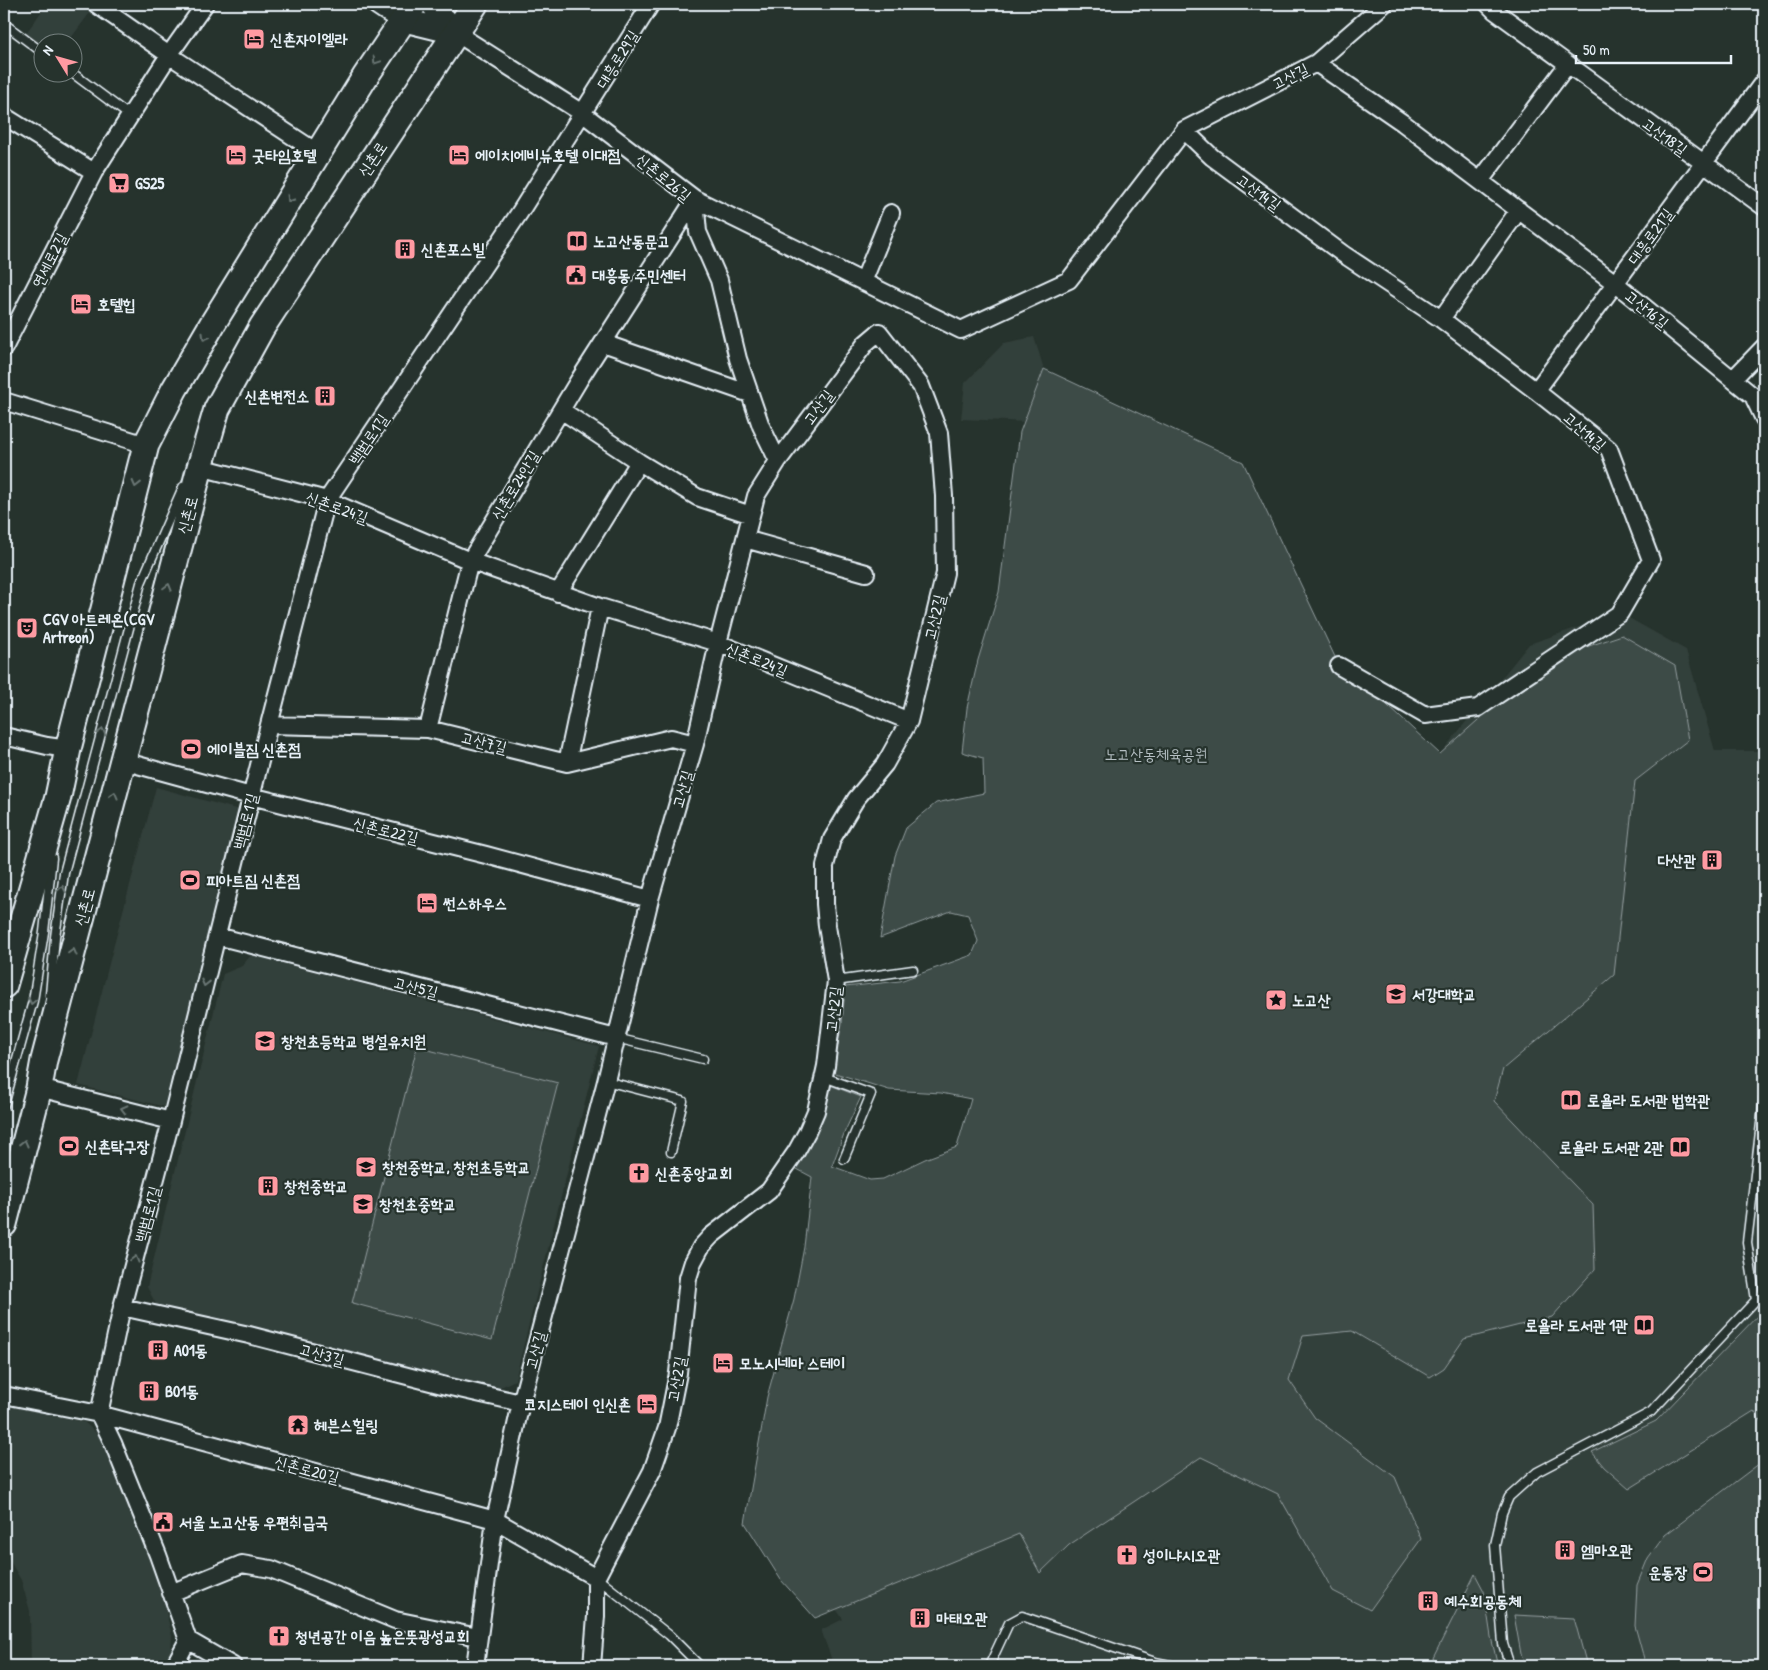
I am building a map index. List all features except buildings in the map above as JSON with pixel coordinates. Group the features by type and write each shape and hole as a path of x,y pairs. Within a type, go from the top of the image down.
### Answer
{"main road":[{"path":"379,4 408,12 456,33"},
{"path":"432,4 456,33"},
{"name":"신촌로","path":"4,1224 39,1088 44,1060 123,761 191,474 217,409 262,327 475,4"},
{"path":"4,985 58,797 68,748 146,445 174,390 203,340 318,153 408,12"}],"street":[{"path":"96,4 169,55 318,153"},
{"name":"연세로2길","path":"4,348 94,172 169,55 205,4"},
{"name":"대흥로29길","path":"582,113 651,4"},
{"name":"고산길","path":"1184,130 1316,63 1384,4"},
{"name":"고산18길","path":"1488,4 1703,164 1764,207"},
{"name":"신촌로26길","path":"456,33 582,113 695,200 698,232 719,280 738,359 761,426 778,461"},
{"name":"고산16길","path":"1316,63 1403,123 1615,283 1753,396 1764,419"},
{"path":"1480,181 1568,64"},
{"name":"대흥로21길","path":"1536,391 1764,81"},
{"name":"백범로1길","path":"99,1414 122,1306 171,1121 251,796 327,500 520,212 582,113"},
{"path":"4,116 94,172"},
{"path":"695,200 961,330 1069,280 1184,130"},
{"name":"고산14길","path":"1184,130 1212,157 1343,254 1441,319 1536,391 1609,450 1651,560 1620,613 1478,708 1425,714 1339,666"},
{"name":"신촌로24안길","path":"470,561 560,410 695,200"},
{"path":"1441,319 1518,210"},
{"path":"863,282 891,213"},
{"name":"고산길","path":"476,1666 478,1637 495,1520 520,1403 606,1081 650,899 695,744 718,643 756,496 778,461 866,343 880,332"},
{"name":"고산2길","path":"592,1666 596,1616 596,1578 652,1471 667,1428 678,1373 688,1278 693,1262 701,1247 711,1236 769,1191 807,1132 816,1111 824,1077 836,998 836,981 825,904 825,866 832,839 856,799 885,764 909,721 945,572 944,496 939,433 921,386 880,332"},
{"path":"602,343 750,394"},
{"path":"1733,379 1764,346"},
{"path":"4,401 146,445"},
{"path":"560,410 639,462 697,497 751,515"},
{"path":"558,592 639,462"},
{"name":"신촌로24길","path":"191,474 327,500 470,561 600,608 718,643 909,721"},
{"path":"745,539 866,573"},
{"path":"428,729 470,561"},
{"path":"567,762 600,608"},
{"name":"고산7길","path":"269,725 428,729 567,762 672,738 695,744"},
{"path":"4,736 47,746 68,748"},
{"name":"신촌로22길","path":"123,761 650,899"},
{"name":"고산5길","path":"217,936 616,1038"},
{"path":"39,1088 171,1121"},
{"name":"고산3길","path":"122,1306 249,1335 446,1386 520,1403"},
{"name":"신촌로20길","path":"4,1395 99,1414 495,1520 596,1578"},
{"path":"99,1414 113,1443 158,1555 188,1640 233,1666"},
{"path":"171,1593 242,1564 256,1566 271,1569 395,1620 478,1637"},
{"path":"174,1666 188,1640"}],"lane":[{"path":"6,25 32,44"},
{"path":"82,80 130,116"},
{"path":"49,1003 55,937 64,873 141,583 191,474"},
{"path":"4,1105 33,1001 44,932 58,797"},
{"path":"836,981 913,970"},
{"path":"44,1060 48,1012"},
{"path":"616,1038 703,1059"},
{"path":"824,1077 871,1094 844,1159"},
{"path":"606,1081 683,1101 671,1152"},
{"path":"1756,1300 1747,1242 1764,1098"},
{"path":"1510,1666 1503,1644 1495,1545 1502,1513 1509,1497 1537,1472 1651,1412 1764,1293"},
{"path":"596,1578 669,1635 700,1666"},
{"path":"989,1666 1009,1623 1022,1616 1155,1662 1175,1666"}],"shaded area":[{"path":"47,4 84,4 92,10 76,32 32,32 32,38 26,33"},
{"name":"서강대학교","path":"1034,337 1044,369 1243,462 1335,657 1440,754 1529,644 1620,613 1686,650 1715,751 1764,751 1764,1666 834,1666 821,1630 843,1619 759,1499 961,1223 1049,423 961,419 965,383 1004,343"},
{"path":"156,787 243,811 169,1108 78,1085"},
{"name":"창천초중학교","path":"251,955 599,1046 515,1380 493,1391 158,1308 147,1287 223,974 242,966"},
{"path":"4,1404 84,1422 98,1434 155,1565 172,1636 171,1654 164,1666 31,1666 30,1611 21,1580 4,1551"}],"green space":[{"name":"서강대학교","path":"1044,369 1243,462 1335,657 1440,754 1544,661 1622,635 1675,666 1688,740 1635,781 1614,975 1503,1069 1494,1101 1593,1205 1595,1269 1552,1317 1464,1339 1444,1368 1430,1377 1352,1331 1303,1336 1289,1380 1315,1418 1395,1477 1421,1539 1370,1610 1333,1591 1278,1494 1201,1457 1069,1545 1040,1573 1019,1534 815,1618 781,1580 745,1523 767,1397 794,1299 804,1247 812,1177 795,1168 812,1138 830,1085 861,1097 845,1131 832,1166 870,1180 883,1179 925,1159 957,1147 971,1099 941,1093 889,1090 832,1072 842,1024 845,987 900,981 972,955 978,941 968,915 951,911 880,938 895,856 906,828 936,803 984,793 983,758 962,752 967,708 978,660 999,592 1020,432"},
{"path":"417,1047 558,1083 492,1340 352,1303"},
{"path":"1764,1309 1764,1426 1754,1411 1629,1489 1604,1467 1592,1452 1656,1421"},
{"name":"운동장","path":"1764,1460 1764,1666 1646,1666 1635,1626 1637,1585 1648,1558 1665,1535"},
{"path":"1475,1574 1484,1591 1491,1637 1498,1666 1436,1666 1433,1658"},
{"path":"1514,1615 1574,1618 1587,1666 1526,1666 1521,1654"}],"place":[{"name":"신촌자이엘라","path":"254,39"},
{"name":"굿타임호텔","path":"236,155"},
{"name":"에이치에비뉴호텔 이대점","path":"459,155"},
{"name":"GS25","path":"119,183"},
{"name":"노고산동문고","path":"577,241"},
{"name":"신촌포스빌","path":"405,249"},
{"name":"대흥동 주민센터","path":"576,275"},
{"name":"호텔힙","path":"81,304"},
{"name":"신촌변전소","path":"325,396"},
{"name":"CGV 아트레온(CGV Artreon)","path":"27,628"},
{"name":"에이블짐 신촌점","path":"191,749"},
{"name":"다산관","path":"1712,860"},
{"name":"피아트짐 신촌점","path":"190,880"},
{"name":"썬스하우스","path":"427,903"},
{"name":"서강대학교","path":"1396,994"},
{"name":"노고산","path":"1276,1000"},
{"name":"창천초등학교 병설유치원","path":"265,1041"},
{"name":"로욜라 도서관 법학관","path":"1571,1100"},
{"name":"신촌탁구장","path":"69,1146"},
{"name":"로욜라 도서관 2관","path":"1680,1147"},
{"name":"창천중학교, 창천초등학교","path":"366,1167"},
{"name":"신촌중앙교회","path":"639,1173"},
{"name":"창천중학교","path":"268,1186"},
{"name":"창천초중학교","path":"363,1204"},
{"name":"로욜라 도서관 1관","path":"1644,1325"},
{"name":"A01동","path":"158,1350"},
{"name":"모노시네마 스테이","path":"723,1363"},
{"name":"B01동","path":"149,1391"},
{"name":"코지스테이 인신촌","path":"647,1404"},
{"name":"헤븐스힐링","path":"298,1425"},
{"name":"서울 노고산동 우편취급국","path":"163,1522"},
{"name":"엠마오관","path":"1565,1550"},
{"name":"성이냐시오관","path":"1127,1555"},
{"name":"운동장","path":"1703,1572"},
{"name":"예수회공동체","path":"1428,1601"},
{"name":"마태오관","path":"920,1618"},
{"name":"청년공간 이음 높은뜻광성교회","path":"279,1636"}],"park label":[{"name":"노고산동체육공원","path":"1156,754"}]}
